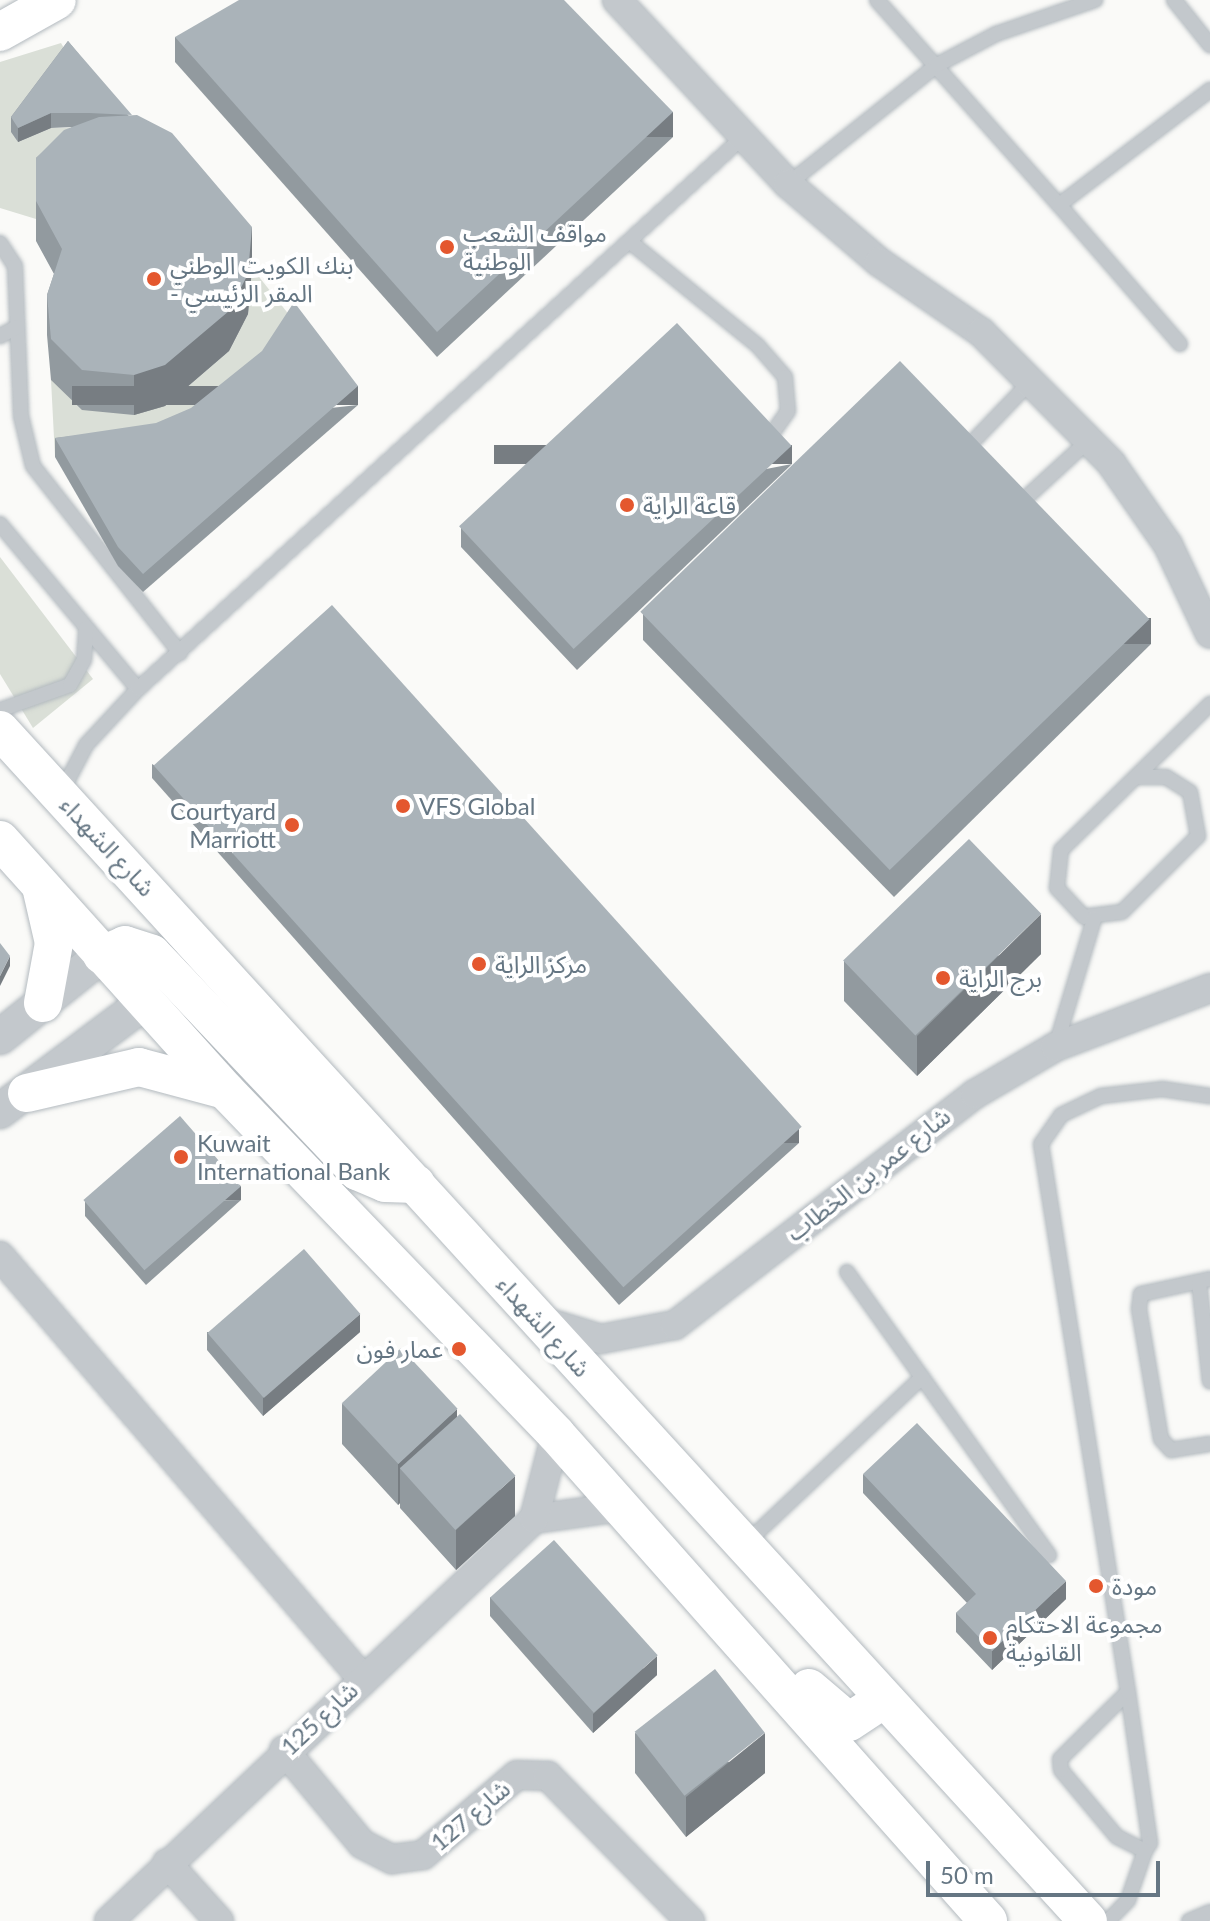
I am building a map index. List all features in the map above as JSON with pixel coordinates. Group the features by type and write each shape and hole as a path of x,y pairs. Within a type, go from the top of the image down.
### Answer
{"main road":[{"path":"0,32 57,0"},
{"name":"شارع الشهداء","path":"0,730 1088,1921"},
{"path":"0,840 226,1091 556,1434 988,1921"},
{"path":"38,882 54,931 43,1003"},
{"path":"144,1003 162,964 149,890"},
{"path":"102,955 133,945 162,964 350,1165 385,1183 416,1184"},
{"path":"14,1102 139,1067 180,1072 226,1091"},
{"path":"666,1558 717,1589 842,1721 858,1720 884,1699"}],"street":[{"path":"617,0 788,184 879,262 981,332 1089,440 1168,545 1208,618"},
{"path":"0,1037 102,955"},
{"name":"شارع عمر بن الخطاب","path":"535,1317 601,1339 652,1335 675,1325 918,1132 1055,1047 1210,988"},
{"path":"14,1102 144,1003"},
{"path":"0,1256 362,1678"},
{"path":"556,1434 534,1519 620,1507"},
{"name":"شارع 125","path":"109,1921 284,1750 534,1519"},
{"name":"شارع 127","path":"284,1750 356,1838 392,1859 423,1855 517,1775 548,1776 690,1921"},
{"path":"167,1863 219,1921"}],"lane":[{"path":"877,0 1180,344"},
{"path":"788,184 937,65 996,34 1095,0"},
{"path":"1174,0 1210,45"},
{"path":"1059,205 1210,90"},
{"path":"60,795 86,745 138,689 744,136"},
{"path":"629,241 779,369 790,403 769,438"},
{"path":"0,243 15,266 21,416 33,466 180,653"},
{"path":"0,336 17,327"},
{"path":"963,452 1031,381"},
{"path":"1016,506 1089,440"},
{"path":"0,524 138,689"},
{"path":"0,710 70,685 84,660 86,628"},
{"path":"1139,777 1183,785 1199,808 1198,836 1122,912 1094,919 1061,898 1057,859 1210,704"},
{"path":"1055,1047 1094,919"},
{"path":"1108,1921 1142,1875 1145,1851 1150,1843 1041,1144 1061,1115 1101,1096 1162,1089 1210,1096"},
{"path":"847,1272 1049,1555"},
{"path":"1210,1381 1204,1280 1141,1294 1139,1309 1161,1439 1171,1450 1210,1444"},
{"path":"744,1545 922,1377"},
{"path":"1128,1692 1060,1759 1061,1770 1117,1837 1145,1851"},
{"path":"1189,1921 1210,1912"}],"shaded area":[{"path":"61,43 68,55 18,142 51,128 89,127 36,219 0,208 0,62"},
{"path":"252,268 294,321 222,402 55,457 51,380 165,406 229,351 248,314"},
{"path":"0,557 93,679 33,728 0,674"}],"building":[{"name":"مواقف الشعب الوطنية","path":"239,0 564,0 673,112 437,332 175,37"},
{"path":"68,41 132,115 51,113 18,128 11,117"},
{"name":"بنك الكويت الوطني - المقر الرئيسي","path":"137,115 172,133 252,227 248,274 229,311 165,365 134,375 82,370 51,339 47,295 62,249 36,201 36,158 64,130 99,117"},
{"path":"294,302 358,386 143,574 118,547 55,438 156,423 191,408 262,351"},
{"name":"قاعة الراية","path":"677,323 792,446 574,649 459,526"},
{"path":"900,361 1149,619 890,870 640,612"},
{"name":"مركز الراية","path":"332,605 802,1127 623,1287 154,766"},
{"path":"969,839 1041,914 915,1035 843,961"},
{"path":"0,943 10,956 0,976"},
{"path":"180,1116 241,1186 144,1270 83,1200"},
{"path":"304,1249 360,1314 264,1398 207,1333"},
{"path":"401,1348 458,1409 398,1464 342,1403"},
{"path":"460,1414 516,1476 455,1530 400,1468"},
{"path":"917,1423 1066,1581 992,1651 956,1613 976,1594 863,1474"},
{"path":"554,1540 658,1655 594,1713 490,1598"},
{"path":"715,1669 765,1733 684,1796 635,1732"}],"place":[{"name":"مواقف الشعب الوطنية","path":"447,247"},
{"name":"بنك الكويت الوطني - المقر الرئيسي","path":"154,279"},
{"name":"قاعة الراية","path":"627,505"},
{"name":"VFS Global","path":"403,806"},
{"name":"Courtyard Marriott","path":"292,825"},
{"name":"مركز الراية","path":"479,964"},
{"name":"برج الراية","path":"943,978"},
{"name":"Kuwait International Bank","path":"181,1157"},
{"name":"عمار فون","path":"459,1349"},
{"name":"مودة","path":"1096,1586"},
{"name":"مجموعة الاحتكام القانونية","path":"990,1638"}]}
